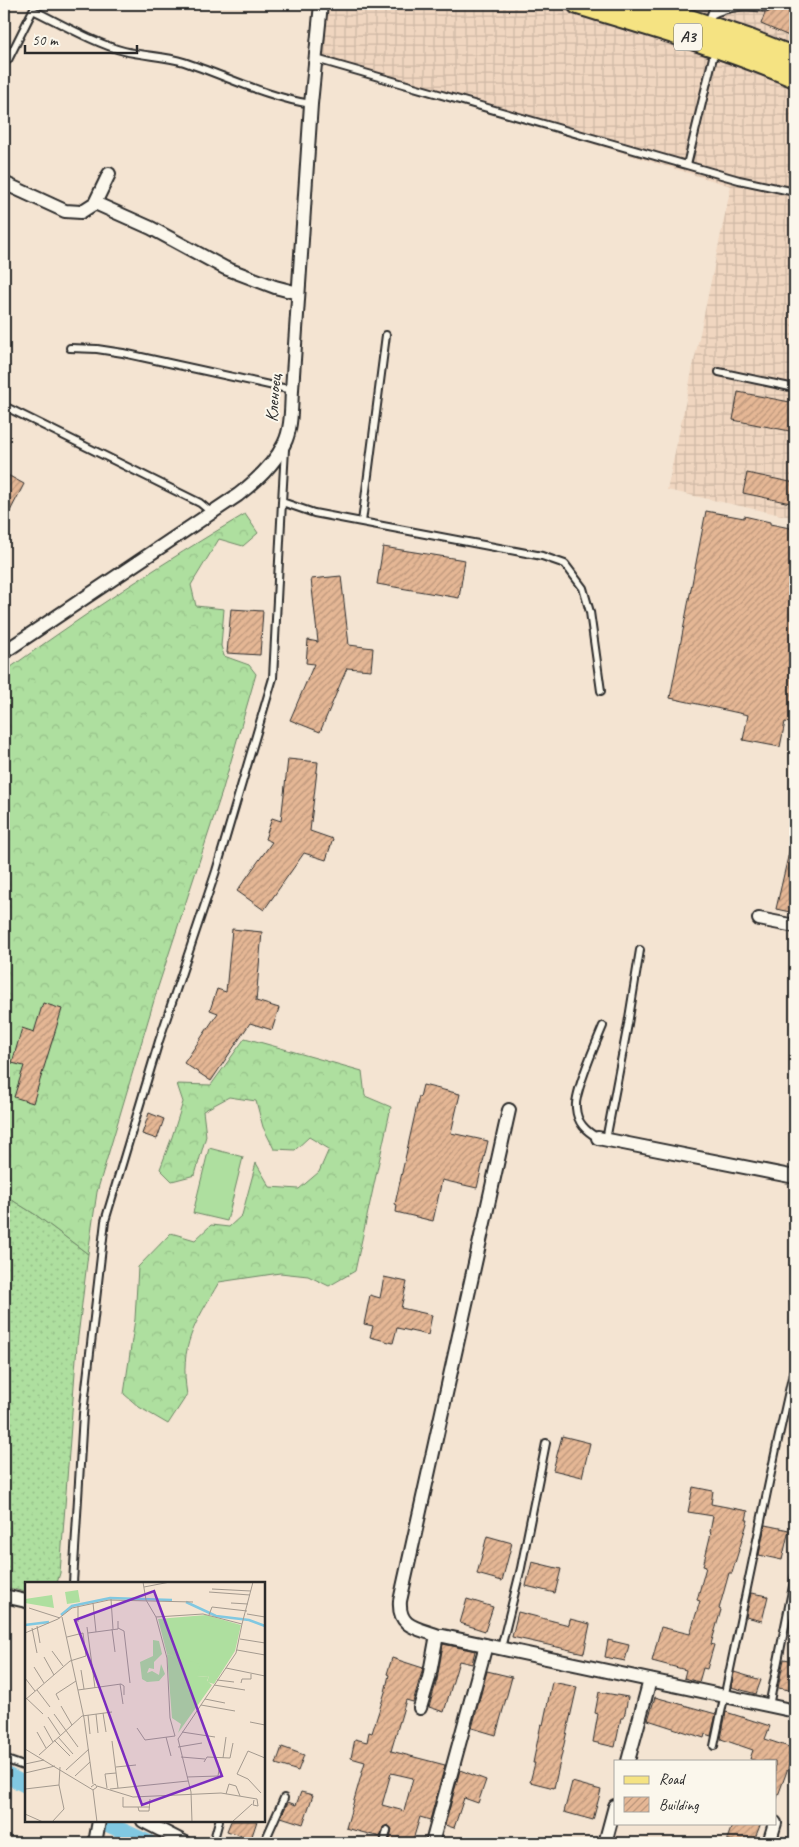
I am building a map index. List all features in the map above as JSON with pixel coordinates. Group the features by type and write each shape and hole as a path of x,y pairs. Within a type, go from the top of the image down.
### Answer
{"main road":[{"name":"A3","path":"578,4 715,47 795,77"},
{"name":"A3","path":"641,4 709,20 795,58"}],"street":[{"name":"Кленоец","path":"4,652 238,495 271,464 285,443 289,426 292,390 311,104 321,4"},
{"path":"4,183 64,211 81,212 94,203 109,174"},
{"path":"94,203 151,228 225,268 275,287 298,293"},
{"path":"760,919 795,926"},
{"path":"509,1110 400,1601 400,1612 407,1624 439,1636 795,1711"},
{"path":"602,1139 795,1177"},
{"path":"4,1596 25,1601"},
{"path":"420,1708 436,1640 439,1636"},
{"path":"432,1843 486,1645"},
{"path":"628,1760 650,1680"},
{"path":"605,1843 614,1810"},
{"path":"95,1843 99,1822"},
{"path":"145,1822 186,1843"},
{"path":"769,1843 775,1824"}],"lane":[{"path":"709,20 715,4"},
{"path":"709,20 721,10 744,5 767,8"},
{"path":"8,60 33,10 122,51 166,57 276,96 311,104"},
{"path":"687,165 715,47"},
{"path":"316,59 739,180 795,192"},
{"path":"362,522 386,335"},
{"path":"70,348 97,349 123,353 292,390"},
{"path":"719,372 795,388"},
{"path":"4,406 200,503 212,513"},
{"path":"73,1582 83,1414 105,1221 159,1041 216,871 273,678 285,443"},
{"path":"282,502 314,513 542,556 565,564 583,588 590,612 601,691"},
{"path":"603,1026 575,1107 579,1122 587,1132 602,1139 628,1024 640,950"},
{"path":"714,1746 795,1364"},
{"path":"501,1648 521,1568 546,1443"},
{"path":"769,1706 795,1576"},
{"path":"4,1759 25,1768"},
{"path":"264,1843 284,1798"},
{"path":"213,1843 219,1822"},
{"path":"384,1843 387,1830"}],"shaded area":[{"path":"321,4 795,4 795,518 667,490 731,186 316,59"}],"green space":[{"path":"245,514 258,533 243,546 219,539 191,585 196,606 224,609 221,646 224,656 249,665 256,674 222,792 158,987 97,1192 88,1254 36,1215 4,1195 4,672 123,590"},
{"path":"245,1038 362,1071 365,1096 391,1107 355,1271 329,1286 308,1276 280,1273 219,1282 191,1335 185,1362 187,1395 168,1424 139,1407 124,1394 135,1319 138,1267 171,1233 195,1240 211,1225 229,1227 242,1215 256,1163 270,1187 299,1189 319,1172 329,1149 309,1137 295,1150 274,1149 263,1127 256,1101 229,1097 203,1111 206,1136 195,1175 172,1181 160,1169 183,1102 177,1084 211,1085"},
{"path":"209,1148 243,1157 227,1221 193,1213"},
{"path":"4,1195 36,1215 88,1254 77,1345 60,1573 57,1582 25,1582 25,1592 4,1587"}],"building":[{"path":"770,4 795,4 795,19 789,36 761,24 765,13 771,10"},
{"path":"738,392 795,403 795,432 733,420"},
{"path":"4,473 24,484 4,523"},
{"path":"747,473 795,483 795,504 743,493"},
{"path":"706,511 744,518 744,516 795,529 795,615 790,643 795,644 795,724 785,722 780,747 743,740 748,715 670,698"},
{"path":"383,547 465,560 459,598 377,584"},
{"path":"341,576 349,645 373,648 371,670 347,668 320,732 290,720 314,664 306,663 308,640 318,642 311,579"},
{"path":"231,609 263,611 260,655 227,653"},
{"path":"288,759 318,762 310,831 333,839 326,860 304,853 264,910 237,891 272,842 265,839 272,818 281,821"},
{"path":"790,848 795,848 795,889 790,912 776,909"},
{"path":"232,929 262,932 256,1001 279,1008 272,1030 250,1023 211,1081 184,1063 218,1013 210,1010 217,989 226,992"},
{"path":"43,1003 62,1009 33,1103 14,1097 24,1066 12,1063 22,1028 34,1032"},
{"path":"423,1085 460,1094 451,1133 488,1141 477,1188 442,1180 433,1221 396,1212 397,1205 395,1204"},
{"path":"149,1113 164,1119 157,1139 142,1134"},
{"path":"384,1277 407,1282 401,1308 432,1315 428,1335 397,1328 393,1343 370,1337 373,1326 364,1324 370,1295 380,1298"},
{"path":"562,1436 590,1443 582,1477 553,1470"},
{"path":"693,1487 713,1491 711,1504 748,1511 746,1520 748,1520 732,1573 729,1573 719,1609 721,1610 711,1644 714,1645 707,1669 703,1668 699,1682 684,1678 686,1670 652,1661 661,1627 690,1634 700,1601 697,1600 706,1567 703,1566 713,1516 688,1512"},
{"path":"765,1525 789,1530 782,1560 759,1555"},
{"path":"487,1536 512,1543 502,1581 477,1574"},
{"path":"532,1562 561,1569 555,1593 526,1586"},
{"path":"751,1593 768,1596 762,1621 746,1617"},
{"path":"467,1599 493,1607 485,1631 460,1623"},
{"path":"518,1612 569,1625 570,1619 590,1624 584,1653 512,1637"},
{"path":"608,1640 629,1645 625,1661 605,1657"},
{"path":"443,1644 475,1651 472,1664 459,1661 444,1712 429,1707 437,1680"},
{"path":"392,1658 423,1668 413,1702 406,1700 391,1751 445,1765 430,1820 420,1817 412,1843 391,1843 392,1829 388,1825 383,1827 380,1837 346,1828 365,1762 351,1758 355,1739 367,1742 369,1732 372,1733 385,1692 389,1675 387,1674","holes":["391,1773 413,1778 404,1811 382,1805"]},
{"path":"784,1659 795,1661 795,1691 778,1688"},
{"path":"487,1671 512,1677 496,1735 472,1728"},
{"path":"734,1672 761,1680 756,1694 731,1687"},
{"path":"552,1682 577,1687 554,1788 530,1782 541,1724 543,1725"},
{"path":"599,1692 628,1697 615,1747 593,1742 598,1714 595,1713"},
{"path":"655,1697 716,1714 711,1736 705,1734 704,1738 648,1720"},
{"path":"726,1712 770,1726 765,1739 795,1749 776,1801 776,1760 750,1759 753,1750 721,1739"},
{"path":"282,1747 304,1755 298,1771 276,1764"},
{"path":"460,1770 486,1780 478,1803 464,1798 454,1828 445,1825"},
{"path":"572,1782 601,1790 593,1820 564,1812"},
{"path":"301,1792 313,1795 303,1824 281,1817 288,1802 296,1805"},
{"path":"231,1822 257,1822 251,1839 227,1831"},
{"path":"733,1824 761,1824 753,1843 738,1843 727,1839"}],"waterway":[{"path":"4,1774 25,1784"},
{"path":"103,1822 149,1843"}]}
